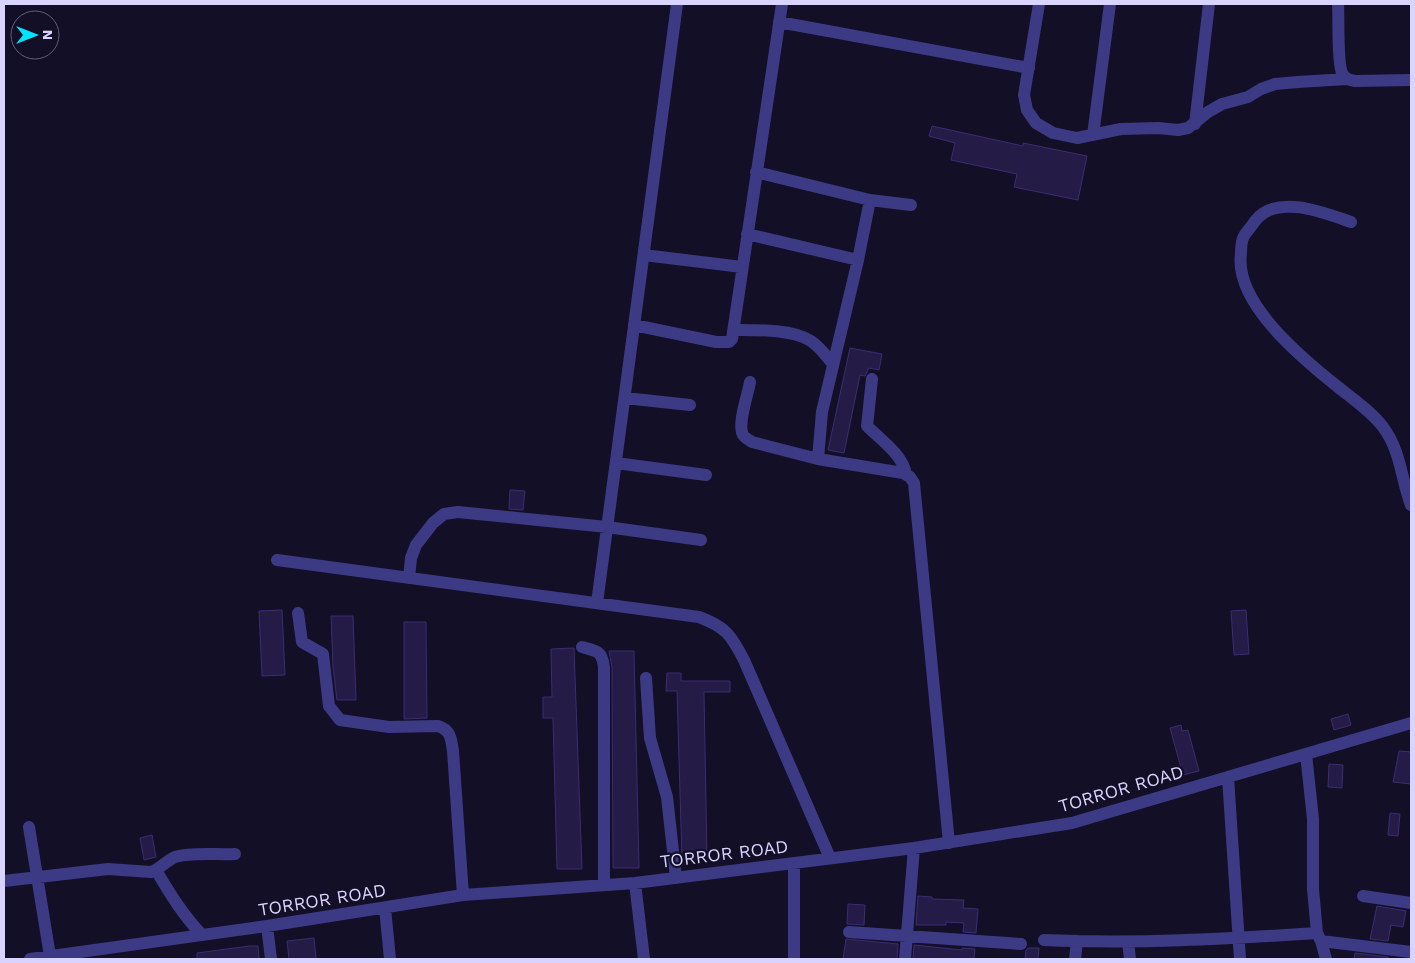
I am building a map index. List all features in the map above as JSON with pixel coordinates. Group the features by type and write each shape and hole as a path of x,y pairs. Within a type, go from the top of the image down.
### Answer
{"street":[{"path":"597,603 677,4"},
{"path":"634,326 724,343 732,339 782,4"},
{"path":"1039,4 1024,95 1027,110 1036,122 1053,134 1077,138 1121,129 1158,128 1178,130 1188,128 1208,112 1222,104 1248,97 1261,88 1276,84 1347,79 1364,82 1411,80"},
{"path":"1093,135 1110,4"},
{"path":"1195,124 1210,4"},
{"path":"1338,4 1340,61 1342,73 1347,79"},
{"path":"779,22 1029,68"},
{"path":"756,172 870,200 910,205"},
{"path":"818,459 822,412 858,260 870,200"},
{"path":"1351,222 1321,212 1294,207 1272,208 1258,217 1243,237 1240,264 1244,285 1258,309 1284,339 1382,426 1398,454 1411,505"},
{"path":"747,234 858,260"},
{"path":"644,255 742,267"},
{"path":"734,330 760,330 796,335 811,340 833,364"},
{"path":"872,379 867,426 905,466 906,474"},
{"path":"750,382 741,422 741,432 744,437 752,442 818,459 893,470 906,474 914,483 949,843"},
{"path":"625,398 690,405"},
{"path":"616,463 706,475"},
{"path":"409,578 411,558 416,545 433,523 444,514 458,512 701,540"},
{"path":"276,560 699,617 716,624 728,632 744,660 830,858"},
{"path":"298,613 302,642 323,654 329,706 340,720 389,727 438,726 444,728 450,734 453,751 463,895"},
{"path":"582,647 598,652 603,658 604,667 604,885"},
{"path":"646,678 650,738 667,797 676,878"},
{"name":"TORROR ROAD","path":"30,959 267,926 463,895 635,883 914,848 1072,823 1411,723"},
{"path":"1306,754 1313,819 1313,889 1319,937 1326,959"},
{"path":"1228,777 1240,959"},
{"path":"29,827 50,956"},
{"path":"905,959 914,848"},
{"path":"4,881 108,869 151,872 173,858 182,855 235,854"},
{"path":"794,863 794,959"},
{"path":"156,870 187,920 202,935"},
{"path":"635,883 644,959"},
{"path":"1363,896 1411,903"},
{"path":"385,908 390,959"},
{"path":"267,926 271,959"},
{"path":"849,932 1021,944"},
{"path":"1044,940 1128,942 1319,937 1411,952"},
{"path":"1075,959 1076,941"},
{"path":"1128,942 1130,959"}],"building":[{"path":"932,126 1023,146 1023,143 1087,156 1078,200 1014,187 1017,174 951,160 955,143 929,136"},
{"path":"850,348 882,354 879,370 869,368 865,376 860,375 844,453 828,450"},
{"path":"510,490 525,491 523,510 509,509"},
{"path":"282,610 285,675 262,676 259,611"},
{"path":"1246,610 1249,654 1234,655 1231,611"},
{"path":"331,616 353,616 356,700 337,700 333,667"},
{"path":"404,622 426,622 427,718 404,719"},
{"path":"574,648 582,869 557,869 553,718 543,718 543,697 552,697 551,649"},
{"path":"609,651 634,651 639,868 613,868 612,667"},
{"path":"667,673 681,673 681,681 730,681 730,692 704,692 707,859 682,860 677,691 666,691"},
{"path":"1348,714 1351,725 1334,730 1331,719"},
{"path":"1181,725 1182,731 1188,730 1199,771 1183,775 1170,728"},
{"path":"1399,751 1411,752 1411,784 1393,782"},
{"path":"1329,764 1343,765 1342,788 1328,787"},
{"path":"1390,813 1400,814 1398,836 1388,835"},
{"path":"152,835 156,857 144,860 140,838"},
{"path":"918,896 932,897 932,899 964,900 963,908 978,909 976,933 963,932 964,923 946,922 946,925 916,925"},
{"path":"848,904 865,905 864,925 847,924"},
{"path":"1377,906 1406,911 1403,927 1391,925 1388,941 1370,939"},
{"path":"314,938 316,959 289,959 287,941"},
{"path":"846,939 898,944 897,959 843,959"},
{"path":"914,945 962,950 962,948 975,949 974,959 913,959"},
{"path":"258,946 259,959 197,959 197,953"},
{"path":"1028,948 1039,948 1038,959 1025,959"},
{"path":"1355,953 1388,957 1388,959 1354,959"}]}
